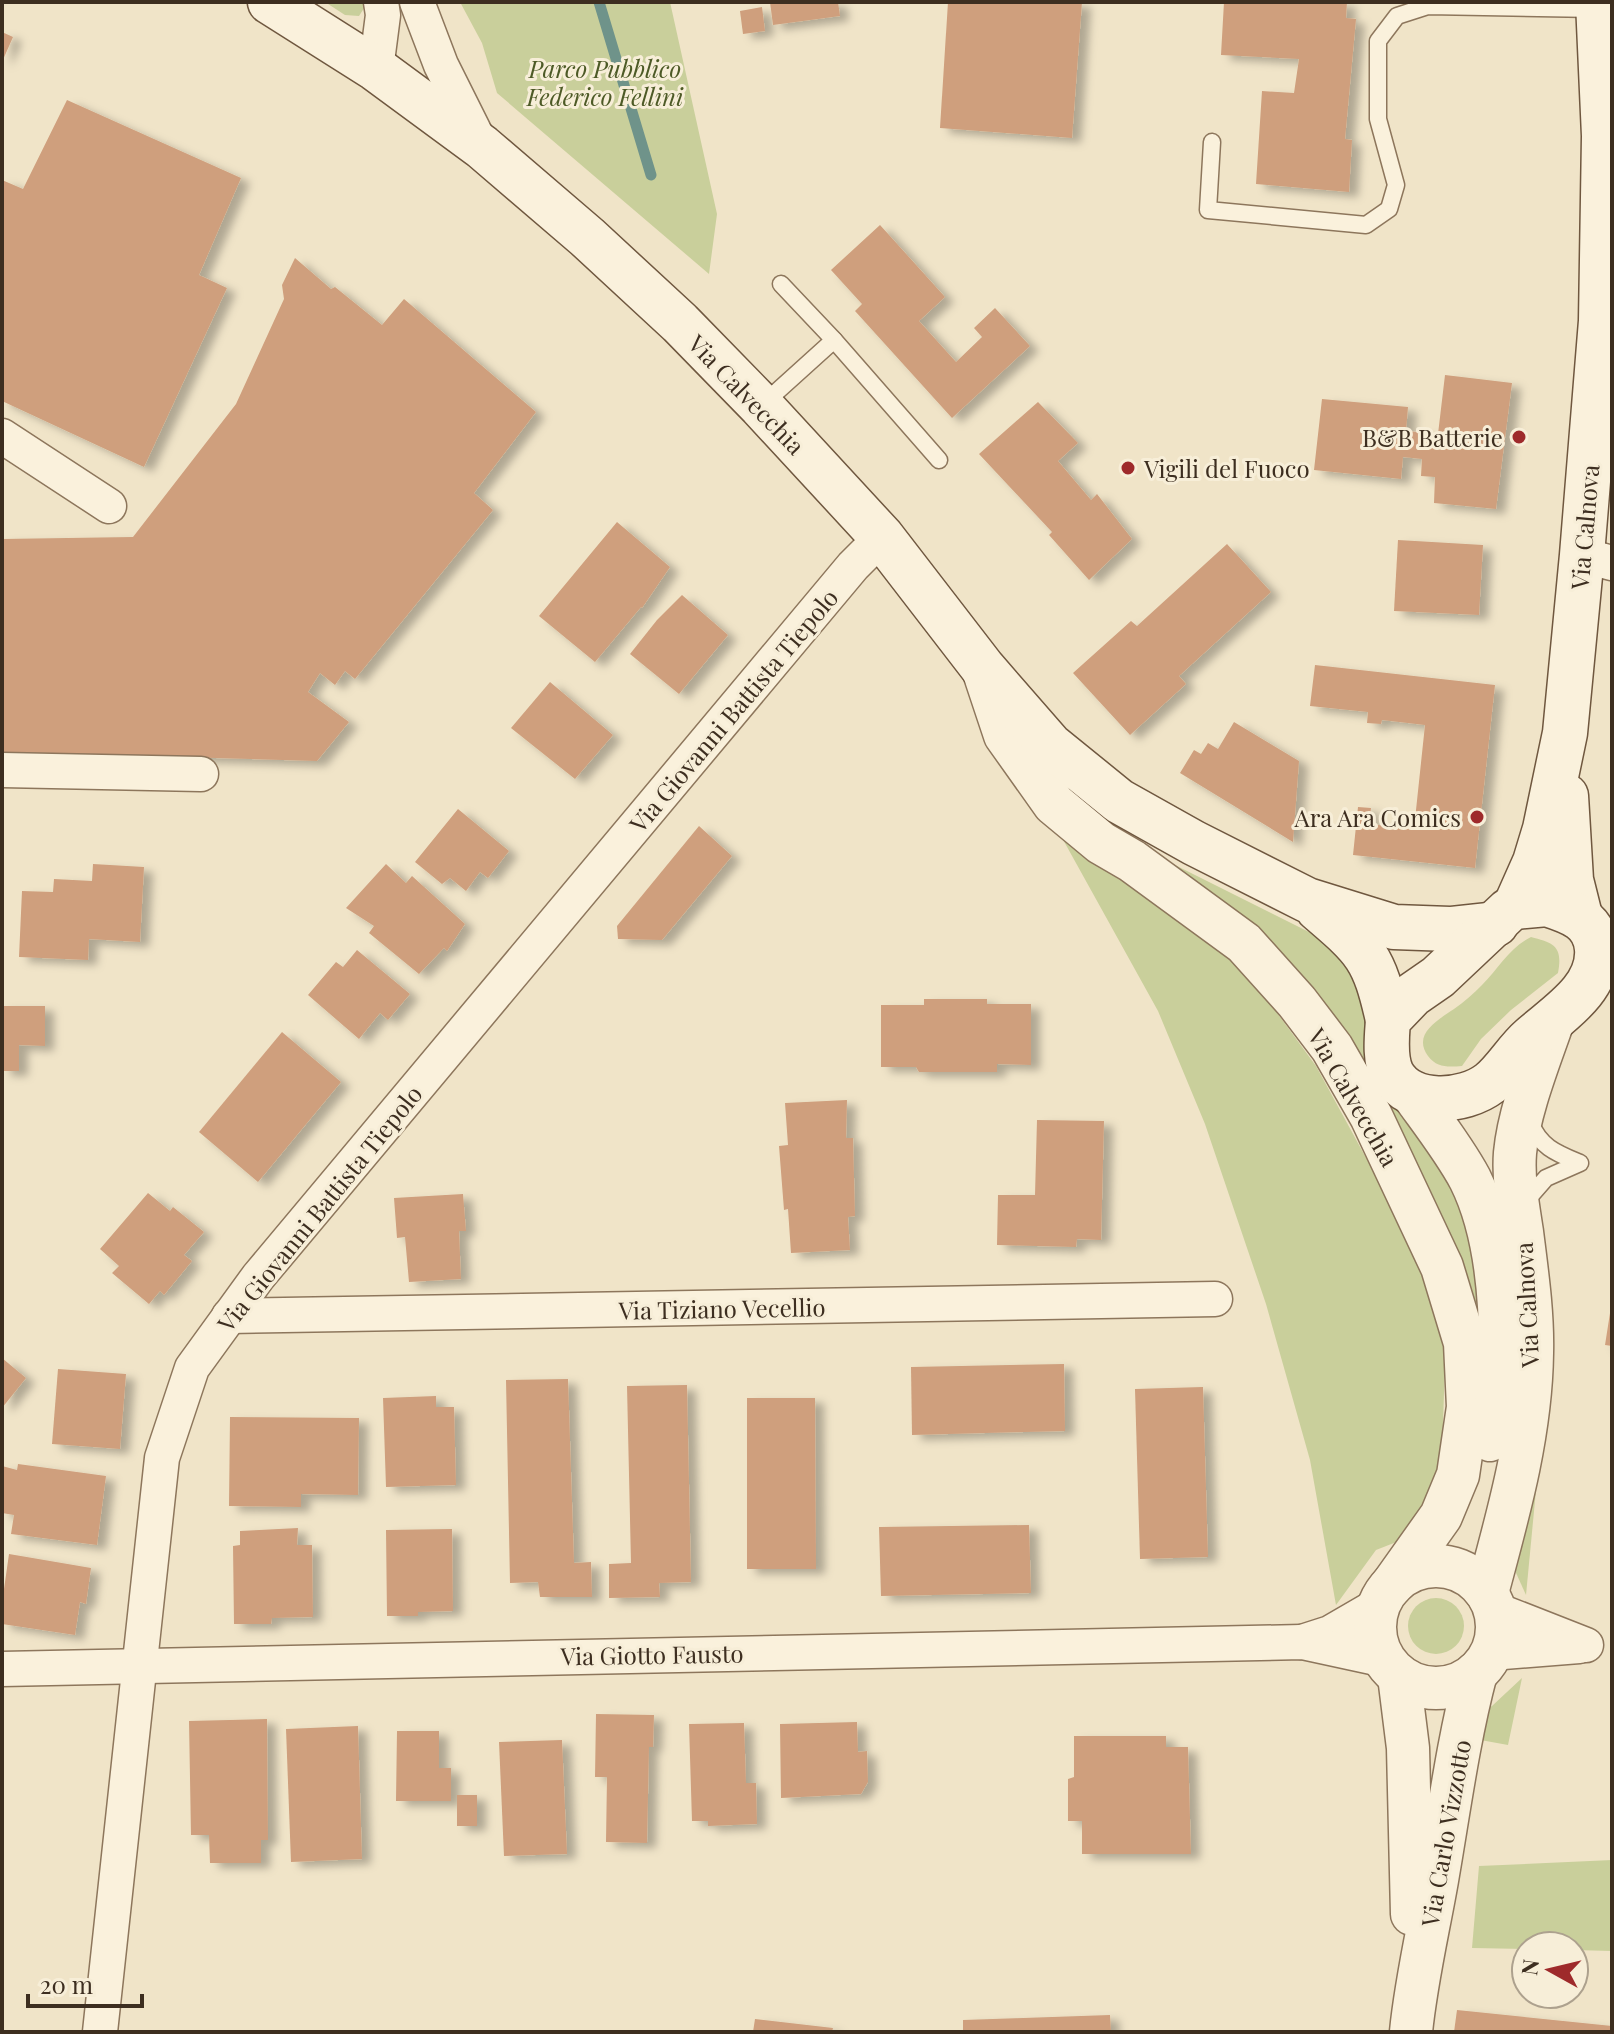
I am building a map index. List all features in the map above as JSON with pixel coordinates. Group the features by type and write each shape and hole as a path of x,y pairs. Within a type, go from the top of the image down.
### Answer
{"main road":[{"name":"Via Calvecchia","path":"270,2 376,69 482,147 587,237 680,323 882,537 983,668 1050,745 1119,801 1307,900 1394,927 1450,929 1547,904 1595,930"},
{"name":"Via Calnova","path":"1506,915 1535,862 1545,829 1597,559 1606,322 1604,136 1598,5"},
{"name":"Via Calnova","path":"1411,1092 1442,1100 1470,1095 1492,1082 1528,1041 1587,986 1594,974 1598,960 1595,930 1571,880 1565,733"},
{"name":"Via Calvecchia","path":"1307,900 1368,956 1380,983 1388,1020 1386,1047 1392,1074 1411,1092"},
{"path":"1388,1020 1412,995 1438,977 1506,915"},
{"path":"1562,1011 1612,999"}],"street":[{"path":"376,69 383,15 381,2"},
{"name":"Via Calvecchia","path":"417,2 441,65 482,147"},
{"path":"2,436 109,506"},
{"name":"Via Giovanni Battista Tiepolo","path":"100,2032 162,1458 192,1368 258,1277 853,566 882,537"},
{"name":"Via Calvecchia","path":"983,668 1005,735 1054,804 1101,843 1144,869 1244,943 1324,1036 1371,1116 1442,1267 1465,1343 1468,1407 1458,1475 1445,1508 1400,1585"},
{"path":"2,770 201,774"},
{"name":"Via Calnova","path":"1490,1601 1514,1494 1532,1355 1530,1291 1515,1152 1525,1109 1562,1011"},
{"name":"Via Calnova","path":"1400,1585 1453,1542 1469,1514 1480,1485 1493,1426 1499,1328 1493,1253 1470,1180 1411,1092"},
{"name":"Via Tiziano Vecellio","path":"229,1316 1215,1299"},
{"path":"1455,1569 1478,1583 1490,1601 1497,1631 1483,1663 1466,1680 1444,1688 1421,1686 1392,1668 1302,1642 1330,1633 1400,1585 1455,1569"},
{"path":"1392,1668 1375,1632 1400,1585"},
{"path":"1483,1663 1586,1645 1490,1601"},
{"name":"Via Giotto Fausto","path":"2,1669 1302,1642"},
{"name":"Via Carlo Vizzotto","path":"1413,2012 1466,1709 1483,1663"},
{"name":"Via Carlo Vizzotto","path":"1392,1668 1408,1748 1413,2012"}],"lane":[{"path":"1212,142 1208,210 1366,225 1389,209 1396,185 1378,119 1378,41 1397,16 1428,6 1598,5"},
{"path":"781,284 939,460"},
{"path":"761,406 834,340"},
{"path":"1519,1209 1546,1178 1580,1163 1550,1151 1540,1141 1525,1109"}],"green space":[{"path":"325,2 368,2 359,16 345,15"},
{"name":"Parco Pubblico Federico Fellini","path":"460,2 670,2 717,214 709,274 497,93 482,43"},
{"path":"1061,836 1242,965 1316,1066 1414,1246 1437,1303 1445,1362 1442,1455 1417,1524 1399,1541 1376,1550 1336,1605 1310,1460 1266,1304 1205,1124 1158,1011"},
{"path":"1163,859 1339,947 1355,964 1366,1013 1366,1069 1376,1087 1427,1144 1451,1180 1471,1227 1483,1345 1433,1210"},
{"path":"1531,937 1546,941 1558,951 1558,973 1511,1010 1481,1039 1462,1066 1443,1066 1431,1060 1423,1041 1429,1028 1472,994 1510,953"},
{"path":"1541,1438 1526,1595 1512,1564"},
{"path":"1436,1598 1456,1606 1464,1626 1456,1646 1436,1654 1416,1646 1408,1626 1416,1606"},
{"path":"1522,1678 1508,1745 1475,1739 1481,1711 1492,1706"},
{"path":"1612,1860 1612,1951 1590,1950 1590,1930 1510,1930 1510,1949 1472,1948 1479,1866"}],"building":[{"path":"770,2 838,2 840,16 773,25"},
{"path":"948,2 1082,2 1072,138 940,128"},
{"path":"1224,2 1347,2 1346,18 1356,19 1345,139 1352,140 1349,192 1256,184 1262,91 1294,93 1299,59 1221,55"},
{"path":"762,7 765,31 743,34 740,11"},
{"path":"2,32 13,37 2,62"},
{"path":"67,100 241,178 199,275 227,288 144,467 2,401 2,180 23,189"},
{"path":"880,225 945,297 919,321 956,362 982,337 974,328 995,308 1030,346 952,418 855,311 862,304 831,270"},
{"path":"295,258 331,289 335,287 382,325 404,299 536,412 474,493 493,510 355,679 345,671 335,685 320,673 308,692 349,722 317,761 2,752 2,539 133,537 236,404 284,299 282,285"},
{"path":"1445,375 1512,383 1496,509 1434,503 1435,477 1421,476 1422,459 1403,457 1401,479 1314,470 1322,399 1408,407 1406,431 1438,434"},
{"path":"1038,402 1078,443 1058,461 1091,500 1097,494 1132,539 1089,580 1049,535 1052,532 979,454"},
{"path":"617,522 670,567 642,608 595,662 539,616"},
{"path":"1398,540 1483,545 1479,615 1394,611"},
{"path":"1227,544 1271,592 1179,676 1186,684 1130,735 1073,673 1131,621 1137,626"},
{"path":"682,595 728,635 679,694 630,654"},
{"path":"1315,665 1495,685 1475,868 1353,855 1358,807 1371,808 1369,824 1414,829 1425,725 1382,720 1381,724 1367,723 1368,712 1310,706"},
{"path":"550,682 613,735 575,779 511,728"},
{"path":"1234,722 1299,761 1293,842 1180,773 1194,750 1201,754 1208,743 1218,749"},
{"path":"458,809 509,851 488,878 480,872 466,891 450,878 442,884 415,862"},
{"path":"699,826 732,856 662,940 618,939 617,926"},
{"path":"93,864 144,867 140,942 89,939 88,960 19,957 22,891 53,892 54,879 92,881"},
{"path":"386,864 406,883 412,876 465,924 447,951 444,948 419,974 369,933 374,926 346,908"},
{"path":"357,950 410,994 388,1020 380,1013 359,1039 308,995 336,962 343,967"},
{"path":"924,999 987,999 987,1004 1031,1004 1031,1065 997,1064 997,1072 919,1072 916,1067 881,1067 881,1005 924,1005"},
{"path":"2,1006 45,1006 45,1046 19,1045 19,1071 2,1071"},
{"path":"282,1032 341,1082 258,1182 199,1132"},
{"path":"847,1100 846,1138 853,1138 855,1216 848,1217 850,1250 791,1253 779,1146 788,1145 785,1103"},
{"path":"1037,1120 1104,1121 1101,1240 1077,1239 1076,1247 997,1245 998,1195 1035,1195"},
{"path":"148,1193 170,1211 173,1207 204,1232 184,1255 192,1261 164,1295 160,1291 149,1304 112,1273 119,1266 100,1249"},
{"path":"463,1194 466,1231 459,1231 461,1279 409,1282 405,1237 397,1238 394,1198"},
{"path":"1612,1313 1612,1346 1605,1345"},
{"path":"2,1358 26,1378 2,1408"},
{"path":"1064,1364 1065,1431 912,1435 911,1367"},
{"path":"58,1369 126,1374 120,1449 52,1444"},
{"path":"568,1379 574,1563 591,1562 592,1597 540,1597 538,1582 510,1583 506,1380"},
{"path":"687,1385 691,1582 659,1583 660,1597 609,1598 609,1564 631,1563 627,1386"},
{"path":"1203,1387 1208,1557 1140,1559 1135,1389"},
{"path":"436,1396 436,1407 454,1407 456,1485 386,1487 383,1398"},
{"path":"747,1398 815,1398 816,1569 747,1569"},
{"path":"230,1417 359,1418 358,1495 301,1494 301,1507 229,1506"},
{"path":"18,1464 106,1476 97,1545 11,1534 14,1515 2,1513 2,1466 17,1470"},
{"path":"1029,1525 1031,1593 881,1596 879,1527"},
{"path":"298,1528 297,1545 312,1545 313,1617 272,1618 271,1624 234,1624 233,1546 240,1545 240,1531"},
{"path":"452,1529 453,1611 387,1616 386,1530"},
{"path":"9,1554 91,1568 86,1604 80,1602 75,1635 2,1624 2,1589"},
{"path":"596,1714 654,1715 653,1747 649,1747 647,1843 606,1842 607,1777 595,1777"},
{"path":"267,1719 268,1840 261,1840 261,1863 210,1863 209,1835 191,1835 189,1721"},
{"path":"857,1722 858,1752 867,1751 868,1782 861,1794 781,1798 780,1724"},
{"path":"744,1723 746,1783 756,1783 757,1824 708,1826 708,1821 692,1821 689,1724"},
{"path":"358,1726 362,1859 291,1862 286,1729"},
{"path":"397,1731 439,1731 439,1768 451,1768 451,1801 396,1801"},
{"path":"1074,1736 1166,1736 1166,1747 1188,1747 1191,1854 1082,1854 1082,1821 1068,1821 1068,1779 1074,1777"},
{"path":"562,1740 567,1854 504,1856 499,1742"},
{"path":"457,1795 477,1795 477,1826 457,1826"},
{"path":"1457,2010 1612,2026 1612,2032 1454,2032"},
{"path":"1110,2015 1111,2032 963,2032 963,2020"},
{"path":"755,2019 833,2028 832,2032 753,2032"}],"waterway":[{"path":"599,2 651,175"}],"place":[{"name":"B&B Batterie","path":"1519,437"},
{"name":"Vigili del Fuoco","path":"1128,468"},
{"name":"Ara Ara Comics","path":"1477,817"}]}
